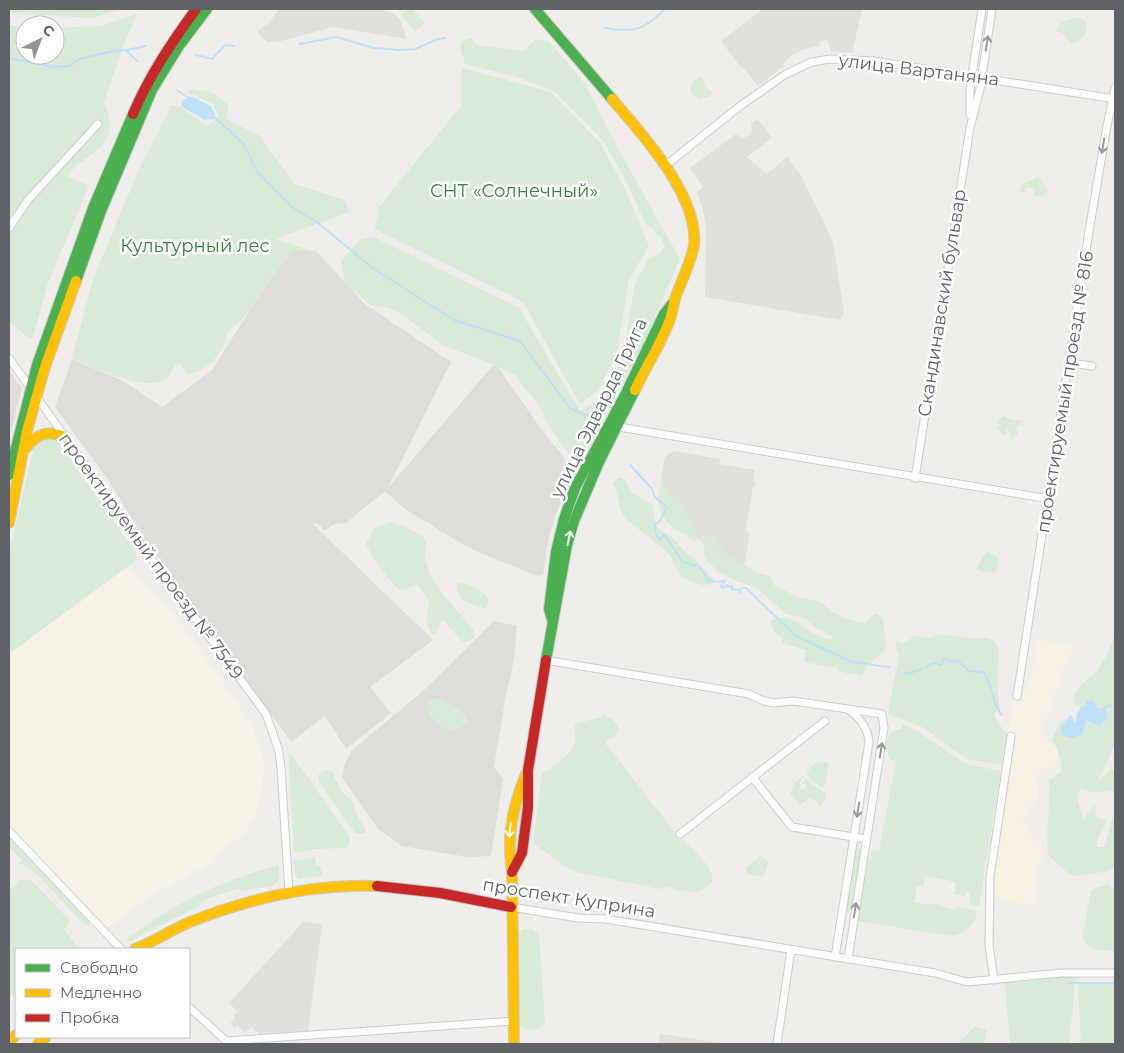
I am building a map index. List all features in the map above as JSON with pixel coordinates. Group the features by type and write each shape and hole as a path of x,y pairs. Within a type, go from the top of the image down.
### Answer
{"street":[{"path":"9,523 41,353 83,236 129,121 153,72 196,9"},
{"path":"9,474 34,393 101,211 137,124 161,75 206,9"},
{"name":"улица Эдварда Грига","path":"512,872 522,854 528,807 528,770 552,620 549,609 556,552 564,519 575,488 632,396 671,317 674,302 692,255 695,235 688,208 679,187 665,166 635,125 535,9"},
{"name":"Скандинавский бульвар","path":"970,128 972,76 982,9"},
{"name":"Скандинавский бульвар","path":"915,478 970,128 982,78 992,9"},
{"name":"улица Вартаняна","path":"665,166 786,74 812,62 830,59 874,61 1114,99"},
{"name":"проектируемый проезд № 816","path":"1017,696 1089,231 1115,88"},
{"path":"9,228 28,200 98,124"},
{"name":"проектируемый проезд № 7549","path":"9,358 266,714 279,751 289,893"},
{"path":"1070,363 1092,366"},
{"path":"612,426 1049,499"},
{"path":"23,450 32,439 41,433 55,433 65,437"},
{"path":"545,660 749,694 773,703 793,701 882,714 884,722 848,959"},
{"path":"835,957 869,742 868,735 860,720 849,710"},
{"path":"680,834 825,721"},
{"path":"997,980 989,945 990,877 1011,736"},
{"name":"улица Эдварда Грига","path":"514,1044 512,872 507,851 511,820 520,788 528,770"},
{"path":"752,777 790,826 866,839"},
{"path":"9,831 120,948"},
{"name":"проспект Куприна","path":"139,948 162,935 209,914 245,903 289,893 332,887 382,886 443,894 578,918 606,919 935,972 967,982 1061,973 1115,973"},
{"path":"777,1044 791,950"},
{"path":"190,1008 226,1042 513,1021"}],"shaded area":[{"path":"279,9 378,9 393,13 400,19 407,39 333,27 281,41 267,42 257,31 269,23"},
{"path":"763,9 862,10 852,53 831,51 827,40 820,42 821,45 799,51 791,56 783,64 784,66 758,86 744,68 742,69 721,41"},
{"path":"758,119 772,138 747,157 767,174 787,157 802,177 833,242 844,313 840,320 705,297 706,229 703,210 697,192 703,187 690,168 736,134 743,138 748,136 752,131 751,123"},
{"path":"288,250 316,251 365,304 451,362 387,489 495,363 539,426 562,455 570,471 574,473 556,514 549,537 543,575 537,576 478,552 459,542 405,509 385,491 346,523 334,524 324,531 319,524 313,524 433,640 370,687 391,713 346,749 325,716 291,742 143,537 109,481 55,407 72,359 123,381 162,407 212,370"},
{"path":"9,369 22,388 9,440"},
{"path":"674,451 720,459 720,464 755,470 753,482 756,483 755,487 753,487 746,532 750,533 742,578 704,545 682,522 661,480 665,457"},
{"path":"126,567 155,593 193,640 243,712 254,730 263,759 264,770 258,809 247,825 250,829 213,856 216,860 199,873 196,868 168,889 165,885 111,925 103,928 87,923 9,840 9,654"},
{"path":"494,621 517,626 514,659 494,767 503,779 491,856 467,857 402,846 378,829 342,777 344,766 351,751 422,692"},
{"path":"303,922 322,924 308,1031 259,1034 251,1027 245,1033 237,1026 235,1028 230,1024 235,1018 233,1016 237,1011 229,1003"},
{"path":"660,1034 675,1036 727,1044 659,1044"}],"green space":[{"path":"9,9 121,9 92,18 14,13 9,11"},
{"path":"408,9 412,9 425,23 415,31 401,15"},
{"path":"137,14 125,41 104,102 109,118 107,139 67,176 88,185 88,188 48,283 34,333 32,338 29,338 9,322 9,25 15,26 15,65 65,65 65,28 100,26"},
{"path":"1078,17 1085,21 1087,28 1084,37 1073,44 1062,33 1056,31 1062,22"},
{"path":"472,38 477,45 523,51 535,40 549,41 585,84 621,154 680,259 641,349 608,411 593,432 579,462 571,457 549,427 542,410 515,375 442,345 402,314 388,308 370,305 344,282 342,260 360,240 374,237 519,308 580,411 606,396 624,349 635,284 649,258 659,255 665,246 660,237 644,221 628,185 603,140 555,92 521,78 465,64 460,46 462,41"},
{"name":"СНТ «Солнечный»","path":"462,68 551,92 600,143 623,184 649,246 629,279 617,352 599,390 580,404 523,302 375,229 379,207 461,106"},
{"path":"702,77 705,87 713,92 709,97 700,99 691,93 690,88 696,79"},
{"name":"Культурный лес","path":"193,89 214,93 229,105 226,119 260,136 294,184 345,200 349,212 276,239 311,251 292,251 242,320 228,331 220,351 209,365 187,375 180,364 175,364 167,378 159,382 134,381 72,358 93,279 140,167 172,105 177,105 207,126 219,117 213,104 187,92"},
{"path":"1038,176 1048,190 1047,194 1034,196 1035,189 1026,188 1024,193 1020,191 1022,185"},
{"path":"1003,416 1013,420 1021,420 1020,425 1017,427 1018,433 1013,440 1010,439 1010,432 1005,427 1006,435 1003,435 996,428 1001,425 996,423"},
{"path":"43,436 58,441 137,555 135,561 9,654 9,553 35,443"},
{"path":"622,478 627,483 630,492 652,504 656,525 659,529 673,538 683,550 697,561 715,581 713,584 702,585 687,580 678,573 671,557 665,550 625,518 621,511 613,483"},
{"path":"662,483 667,485 669,491 685,509 699,536 697,540 694,541 674,528 663,516 658,500"},
{"path":"390,522 408,528 424,538 426,543 425,560 433,579 473,629 475,635 473,639 463,642 443,620 435,635 432,634 427,621 429,600 416,584 407,589 400,590 380,568 366,543 375,528"},
{"path":"711,533 731,557 756,572 770,576 775,586 801,598 822,603 832,612 850,620 862,623 877,614 883,619 886,645 884,651 870,663 862,676 837,671 837,668 804,662 806,650 782,643 782,638 773,631 773,627 770,624 772,620 789,619 825,638 833,639 832,636 816,628 803,617 786,614 757,588 736,581 719,572 707,561 704,552 705,538"},
{"path":"986,551 999,558 996,572 984,573 976,569"},
{"path":"457,584 470,585 485,595 488,599 488,604 485,609 462,599 457,590"},
{"path":"1115,634 1115,748 1112,748 1098,781 1111,770 1115,770 1115,791 1093,792 1080,789 1077,797 1083,819 1095,805 1097,818 1107,819 1097,840 1097,847 1104,847 1115,811 1115,866 1109,871 1078,876 1069,874 1048,855 1049,780 1061,772 1061,760 1052,739 1062,719 1077,722 1087,712 1075,704 1074,695 1085,681 1097,671 1108,653"},
{"path":"938,635 986,638 996,643 999,652 997,685 1000,708 994,714 996,720 1008,736 1005,743 1002,765 967,759 922,727 888,714 899,656 895,640 903,644 915,636 930,638"},
{"path":"437,698 463,712 467,721 462,727 449,730 437,724 428,712 427,705 431,700"},
{"path":"605,714 616,723 619,730 614,737 608,739 605,743 667,824 708,866 712,874 712,881 697,893 676,890 669,886 659,889 572,871 533,843 542,774 565,757 573,748 576,723 599,718"},
{"path":"902,724 914,729 966,764 1001,771 979,906 969,904 971,893 966,892 965,896 954,894 956,882 925,876 923,887 917,886 914,902 930,905 936,903 956,910 957,907 976,911 973,924 961,933 952,936 857,921 871,850 879,851 896,761 890,760 887,740 896,730 902,729"},
{"path":"288,750 350,837 350,844 346,848 314,849 294,853"},
{"path":"826,762 829,765 825,785 822,788 813,782 806,773 815,763"},
{"path":"329,770 334,773 335,779 344,794 352,801 358,818 366,829 366,832 363,834 355,833 319,782 318,776 321,772"},
{"path":"804,775 805,777 801,780 799,790 805,789 806,785 802,783 806,778 811,784 826,793 820,808 811,797 800,805 790,793 793,789 793,784"},
{"path":"9,835 89,920 90,927 72,912 37,874 19,863 22,860 9,847"},
{"path":"854,848 863,850 853,912 844,911 847,894 850,894 852,882 849,881 856,851"},
{"path":"761,855 768,862 765,874 761,876 747,874 745,868"},
{"path":"315,857 316,865 320,865 322,876 298,879 295,874 294,861"},
{"path":"279,865 279,880 273,886 240,891 239,888 203,900 204,903 195,908 130,942 127,941 127,939 162,914 199,894 238,878"},
{"path":"22,879 32,881 71,922 64,929 78,948 15,948 15,997 9,993 9,891"},
{"path":"1108,884 1115,891 1115,951 1093,950 1082,939 1091,890"},
{"path":"523,929 532,929 539,935 545,1023 533,1030 520,1025 518,1012 519,933"},
{"path":"1053,977 1077,977 1074,990 1070,1044 1010,1044 1005,982"},
{"path":"1078,984 1115,984 1115,1044 1081,1044"},
{"path":"975,1026 987,1030 984,1044 958,1044"}],"sand":[{"path":"1044,641 1073,645 1074,648 1064,670 1051,709 1041,726 1046,740 1057,748 1058,763 1051,769 1044,768 1041,772 1038,779 1038,799 1023,819 1036,842 1042,842 1043,859 1038,866 1035,907 990,896 1013,763 1015,739 1008,736 1014,696 1022,696 1025,693 1033,663 1036,659 1035,647 1038,642"}],"water":[{"path":"190,96 211,106 215,115 214,119 204,120 183,107 181,105 182,101"},
{"path":"1087,701 1093,701 1098,708 1105,708 1107,718 1099,726 1086,720 1082,735 1072,738 1061,735 1062,727 1069,716 1071,715 1076,725 1077,713 1082,706 1085,706"}],"waterway":[{"path":"605,28 624,30 638,28 651,22 665,9"},
{"path":"300,44 336,37 374,48 399,50 415,49 445,38"},
{"path":"196,55 212,59 225,45 234,46"},
{"path":"127,50 146,46"},
{"path":"9,58 53,67 69,66 79,59 126,50 137,61"},
{"path":"177,90 188,98"},
{"path":"214,117 243,143 258,173 291,206 318,223 374,269 454,320 520,341 570,408 587,416"},
{"path":"630,465 653,490 654,496 667,508 660,521 655,523 655,532 660,540 664,534 683,562 700,567 708,580 716,582 725,581 721,586 723,588 727,585 729,587 732,586 732,589 739,590 740,593 742,588 746,588 796,636 852,662 889,667"},
{"path":"926,667 933,663 941,665 944,658 950,662 958,661 969,671 983,672 989,682 998,710 1002,715"},
{"path":"904,673 908,674 922,669"},
{"path":"1102,709 1112,705"},
{"path":"1068,983 1115,983"}],"traffic: fast":[{"path":"76,281 101,211 152,90 179,46 207,9"},
{"path":"535,9 612,99"},
{"path":"9,475 37,365 93,208 133,114"},
{"path":"552,619 549,609 556,552 564,519 575,488 626,393 664,314 672,304"},
{"path":"546,660 567,545 574,521 599,462 635,390"}],"traffic: slow":[{"path":"612,99 666,167 688,206 693,226 693,252 676,296 670,319 635,390"},
{"path":"9,523 27,431 45,367 76,281"},
{"path":"26,448 43,434 48,433 65,437"},
{"path":"514,1044 510,834 517,798 526,774"},
{"path":"137,948 213,913 282,894 329,887 377,886"},
{"path":"9,1042 15,1036"},
{"path":"38,1044 45,1038"}],"traffic: jam":[{"path":"133,114 146,86 196,9"},
{"path":"512,872 522,853 528,807 528,770 546,660"},
{"path":"377,886 440,893 511,907"}]}
